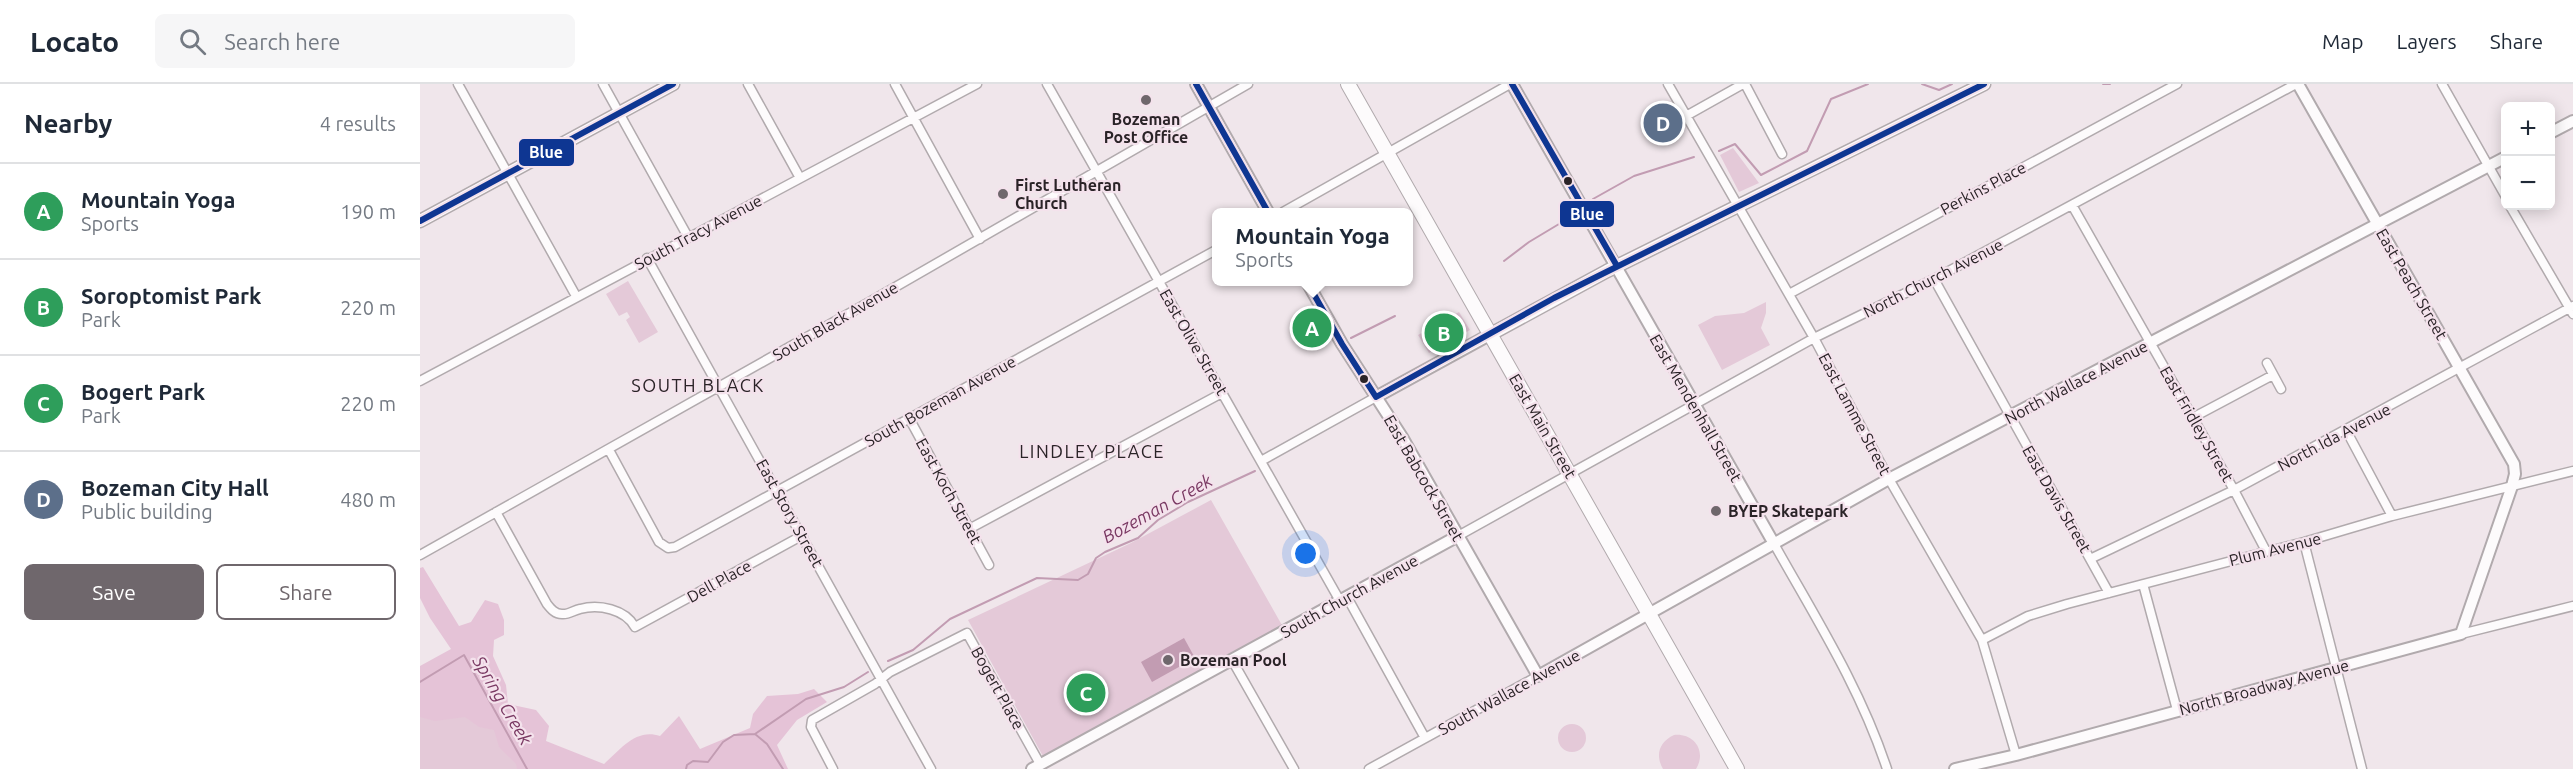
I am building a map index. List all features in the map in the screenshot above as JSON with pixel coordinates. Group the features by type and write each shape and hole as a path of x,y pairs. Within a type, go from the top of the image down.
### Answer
{"highway":[{"name":"East Main Street","path":"1348,84 1737,769"}],"main road":[{"path":"420,221 673,84"},
{"path":"1491,334 1617,266 1984,84"}],"street":[{"path":"458,84 576,296"},
{"path":"603,84 688,237"},
{"path":"748,84 800,178"},
{"path":"895,84 980,239"},
{"name":"South Tracy Avenue","path":"420,381 976,84"},
{"name":"East Olive Street","path":"1047,84 1261,461 1425,738"},
{"path":"1196,84 1265,208"},
{"name":"South Black Avenue","path":"420,555 720,387 1248,84"},
{"path":"1292,208 1511,84"},
{"name":"East Mendenhall Street","path":"1511,84 1848,674 1874,729 1887,769"},
{"name":"East Lamme Street","path":"1668,84 1814,338 1890,479 1982,640 2016,755"},
{"path":"1686,116 1744,84 1782,154"},
{"name":"Perkins Place","path":"1789,294 2177,84"},
{"name":"North Church Avenue","path":"1570,474 1814,338 1934,279 2297,84"},
{"name":"East Peach Street","path":"2297,84 2514,464 2515,474 2512,486"},
{"path":"2442,84 2501,190"},
{"path":"2555,130 2573,121"},
{"name":"North Wallace Avenue","path":"1650,615 1773,542 1890,479 2501,159"},
{"name":"East Fridley Street","path":"2072,205 2235,490 2266,551"},
{"path":"2512,210 2572,309"},
{"name":"South Bozeman Avenue","path":"609,450 664,546 675,547 1212,252"},
{"name":"East Story Street","path":"647,258 931,769"},
{"name":"East Davis Street","path":"1934,279 2109,593"},
{"name":"East Babcock Street","path":"1309,286 1342,344 1402,437 1538,676"},
{"name":"North Ida Avenue","path":"2090,559 2235,490 2572,309"},
{"path":"1261,461 1491,334"},
{"path":"2267,363 2281,389"},
{"path":"2194,417 2273,375"},
{"path":"969,529 1222,393"},
{"name":"East Koch Street","path":"909,418 989,565"},
{"path":"2346,430 2392,516"},
{"name":"Plum Avenue","path":"1982,640 2028,616 2392,516 2573,471"},
{"name":"South Church Avenue","path":"1036,767 1570,474"},
{"path":"2461,634 2512,486"},
{"name":"Dell Place","path":"496,512 554,612 563,614 586,608 613,610 627,616 635,627 803,535"},
{"path":"2304,542 2362,769"},
{"path":"2143,584 2177,710"},
{"name":"North Broadway Avenue","path":"1955,769 2016,755 2336,667 2573,606"},
{"name":"South Wallace Avenue","path":"1369,769 1650,615"},
{"name":"Bogert Place","path":"882,678 967,633 1036,767"},
{"path":"1232,660 1294,769"},
{"path":"833,769 811,727 812,720 882,678"}],"shaded area":[{"path":"1733,148 1759,183 1739,192 1720,155"},
{"path":"628,281 658,332 639,343 626,320 630,317 627,312 619,316 606,294"},
{"path":"1766,302 1766,313 1761,328 1770,345 1722,370 1698,325 1715,316 1744,313"},
{"path":"1459,312 1470,330 1429,353 1418,335"},
{"path":"1211,500 1283,627 1044,758 968,620 1131,543"},
{"path":"423,567 459,626 471,622 485,600 498,604 504,620 504,635 494,640 493,656 506,685 508,704 536,710 549,726 546,741 604,764 636,737 651,734 660,736 679,716 700,749 750,728 753,714 767,696 798,694 814,689 827,702 797,720 777,745 788,769 517,769 516,764 499,747 494,730 479,727 465,717 435,721 420,717 420,666 451,649 430,618 420,598 420,568"},
{"name":"Bozeman Pool","path":"1184,638 1195,658 1152,682 1141,662"},
{"path":"420,669 535,761 575,769 420,769"},
{"path":"1572,724 1582,728 1586,738 1582,748 1572,752 1562,748 1558,738 1562,728"},
{"path":"1674,735 1687,737 1697,744 1700,756 1696,769 1663,769 1659,759 1660,749 1665,741"}],"waterway":[{"name":"Bozeman Creek","path":"1719,151 1735,144 1761,175 1807,151 1831,99 1868,84"},
{"name":"Bozeman Creek","path":"1922,84 1939,90 1952,84"},
{"name":"Bozeman Creek","path":"2103,84 2110,84"},
{"name":"Bozeman Creek","path":"1593,199 1634,176 1694,157"},
{"name":"Bozeman Creek","path":"1504,261 1529,242 1574,215"},
{"name":"Bozeman Creek","path":"1351,338 1395,316"},
{"name":"Bozeman Creek","path":"888,661 913,650 950,619 1037,578 1078,580 1088,574 1096,558 1105,552 1138,538 1158,520 1188,502 1255,471"},
{"name":"Spring Creek","path":"420,682 464,655 527,769"},
{"name":"Bozeman Creek","path":"686,769 687,765 693,761 708,762 723,742 734,735 755,734 806,699 844,687 868,672"},
{"path":"755,734 767,744 783,769"}],"transit line":[{"name":"Blue","path":"420,221 673,84"},
{"name":"Blue","path":"1196,84 1266,208"},
{"name":"Blue","path":"1512,84 1617,266"},
{"name":"Blue","path":"1309,286 1342,344 1376,397 1554,298 1984,84"}],"place":[{"name":"Bozeman Post Office","path":"1146,100"},
{"name":"Bozeman City Hall","path":"1663,123"},
{"name":"First Lutheran Church","path":"1003,194"},
{"name":"Mountain Yoga","path":"1312,328"},
{"name":"Soroptomist Park","path":"1444,333"},
{"name":"BYEP Skatepark","path":"1716,511"},
{"name":"Bozeman Pool","path":"1168,660"},
{"name":"Bogert Park","path":"1086,693"}],"district":[{"name":"SOUTH BLACK","path":"698,385"},
{"name":"LINDLEY PLACE","path":"1092,451"}]}
